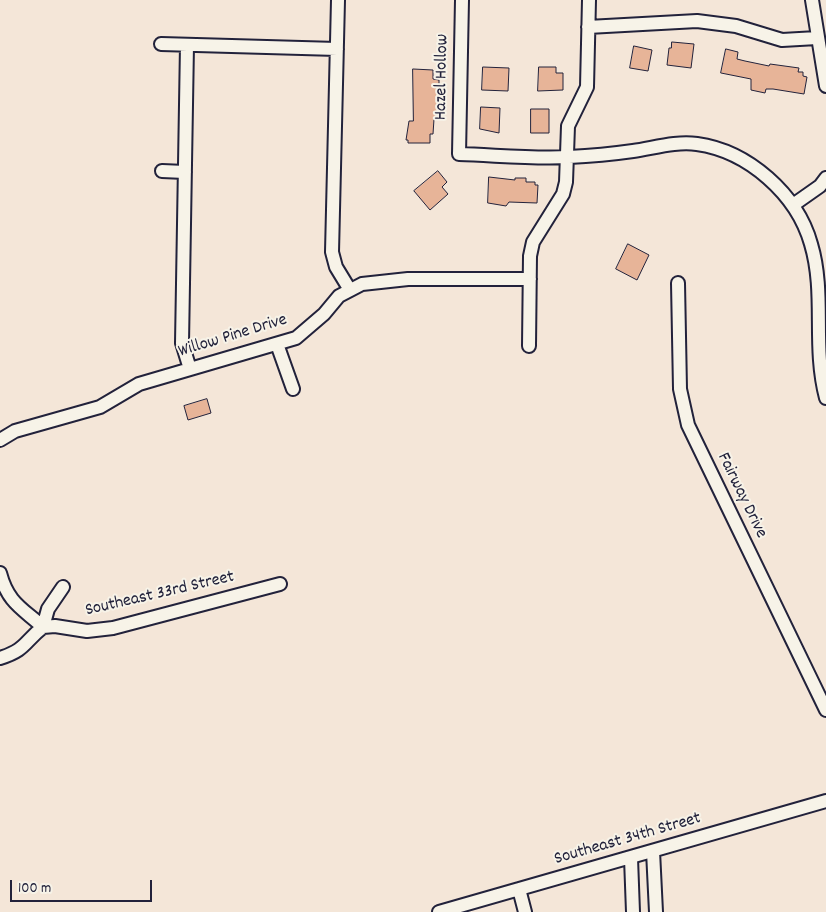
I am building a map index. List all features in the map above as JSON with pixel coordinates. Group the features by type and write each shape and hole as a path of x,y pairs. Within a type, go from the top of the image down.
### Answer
{"street":[{"path":"338,0 332,252 336,267 350,290"},
{"name":"Hazel Hollow","path":"462,0 459,154 567,157"},
{"path":"529,346 530,279 533,242 563,194 566,182 568,126 587,87 588,0"},
{"path":"812,0 826,86"},
{"path":"588,27 697,21 736,26 782,40 818,38"},
{"path":"161,44 337,49"},
{"path":"187,45 182,343 190,369"},
{"path":"567,157 670,144 696,144 718,150 745,162 770,180 793,205 811,242 816,264 818,355 826,398"},
{"path":"162,171 185,172"},
{"path":"793,205 820,186 826,178"},
{"name":"Willow Pine Drive","path":"0,440 14,431 100,407 139,384 296,338 324,314 339,296 362,284 383,280 530,279"},
{"name":"Fairway Drive","path":"678,284 680,389 684,414 692,438 826,710"},
{"path":"277,344 286,374 294,389"},
{"path":"0,574 7,594 13,603 43,627"},
{"name":"Southeast 33rd Street","path":"43,627 55,626 87,631 113,628 280,584"},
{"path":"0,658 14,654 24,648 43,627 48,609 63,587"},
{"name":"Southeast 34th Street","path":"439,912 826,801"},
{"path":"653,851 656,912"},
{"path":"631,858 633,912"},
{"path":"518,890 525,912"}],"building":[{"path":"672,42 694,44 691,68 667,65 669,48 671,48"},
{"path":"634,46 652,50 648,71 630,68"},
{"path":"726,49 738,52 737,59 769,66 770,64 799,68 798,72 803,72 803,76 807,77 804,94 773,89 766,89 765,93 751,90 751,79 721,73"},
{"path":"483,67 509,68 508,91 482,90"},
{"path":"539,67 556,67 556,73 563,73 563,90 538,91"},
{"path":"413,69 433,70 433,79 439,80 439,114 437,119 434,119 430,143 408,143 408,140 406,140 409,121 413,121"},
{"path":"481,107 500,108 499,133 480,129"},
{"path":"531,109 549,109 549,133 531,133"},
{"path":"438,171 447,182 442,187 448,194 430,210 414,191"},
{"path":"489,177 515,180 515,178 526,178 526,182 535,182 535,185 538,185 537,203 509,202 506,206 488,203"},
{"path":"628,244 649,255 637,280 616,269"},
{"path":"207,399 211,413 188,420 184,406"}]}
